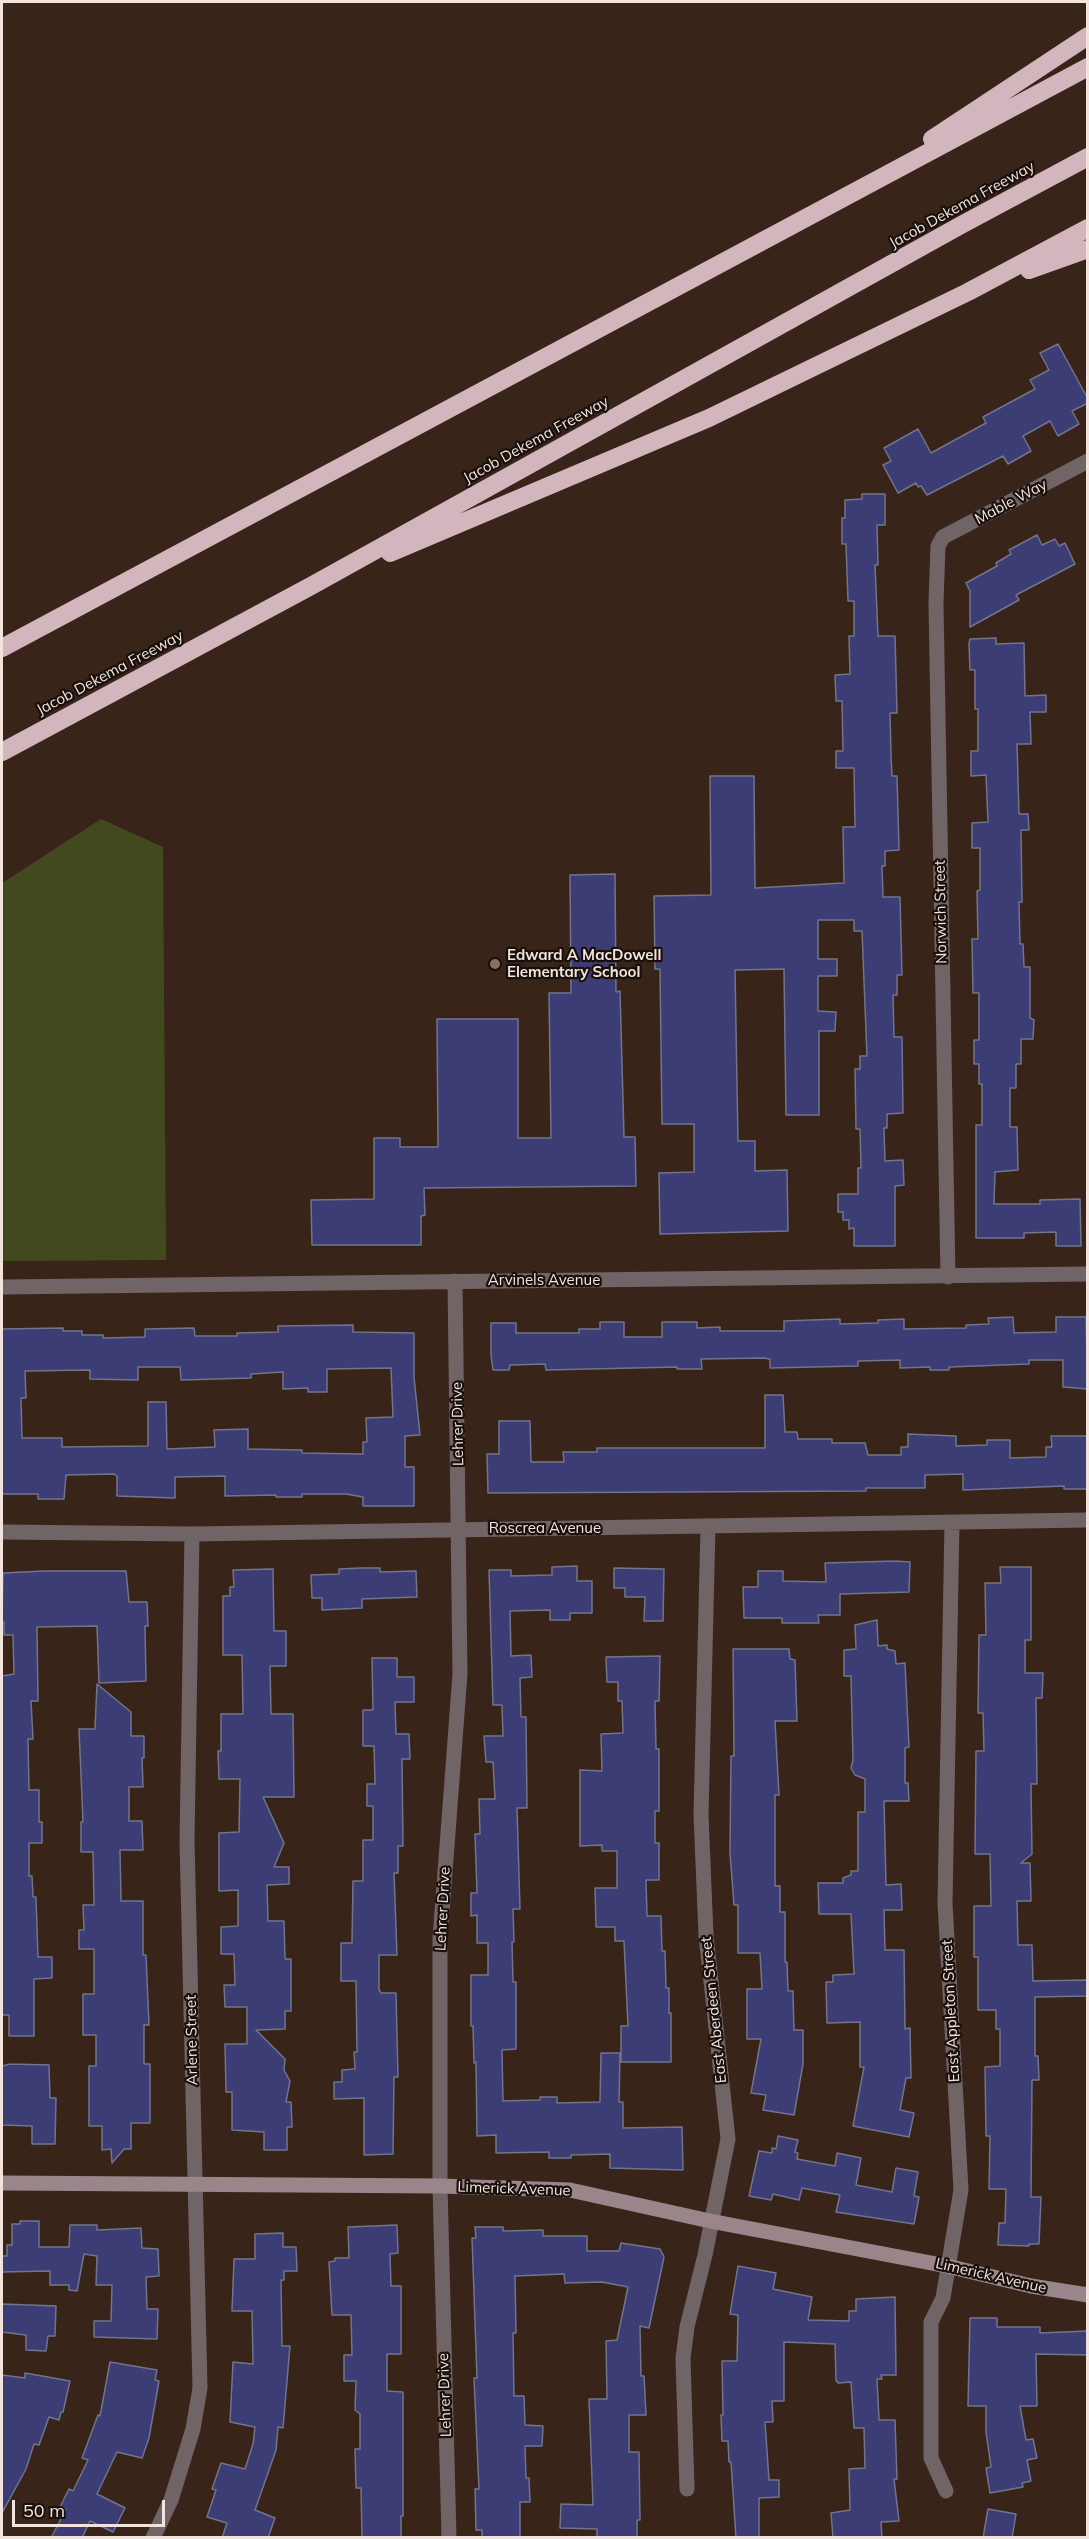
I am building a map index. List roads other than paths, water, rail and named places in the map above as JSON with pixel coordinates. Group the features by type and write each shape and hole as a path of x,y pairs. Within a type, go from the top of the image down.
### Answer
{"highway":[{"path":"838,201 1088,36"},
{"path":"2,648 1088,67"},
{"name":"Jacob Dekema Freeway","path":"2,752 311,586 952,230 1088,157"},
{"path":"311,586 709,418 968,292 1088,228"},
{"path":"968,292 1088,249"}],"street":[{"name":"Mable Way","path":"938,546 943,537 1088,461"},
{"name":"Norwich Street","path":"938,546 936,603 948,1277"},
{"name":"Arvinels Avenue","path":"2,1287 1088,1274"},
{"name":"Lehrer Drive","path":"449,2538 440,2186 440,1938 460,1674 460,1529 455,1281"},
{"name":"Roscrea Avenue","path":"2,1532 192,1534 1088,1520"},
{"name":"East Appleton Street","path":"946,2491 931,2458 931,2322 943,2298 961,2190 945,1903 952,1523"},
{"name":"East Aberdeen Street","path":"687,2489 683,2358 687,2327 705,2255 728,2139 706,1935 701,1815 708,1527"},
{"name":"Arlene Street","path":"153,2538 171,2500 193,2429 200,2388 187,1841 192,1534"},
{"name":"Limerick Avenue","path":"2,2184 440,2186 570,2190 710,2221 947,2266 1031,2286 1088,2295"}],"place":[{"name":"Edward A MacDowell Elementary School","path":"495,964"}]}
